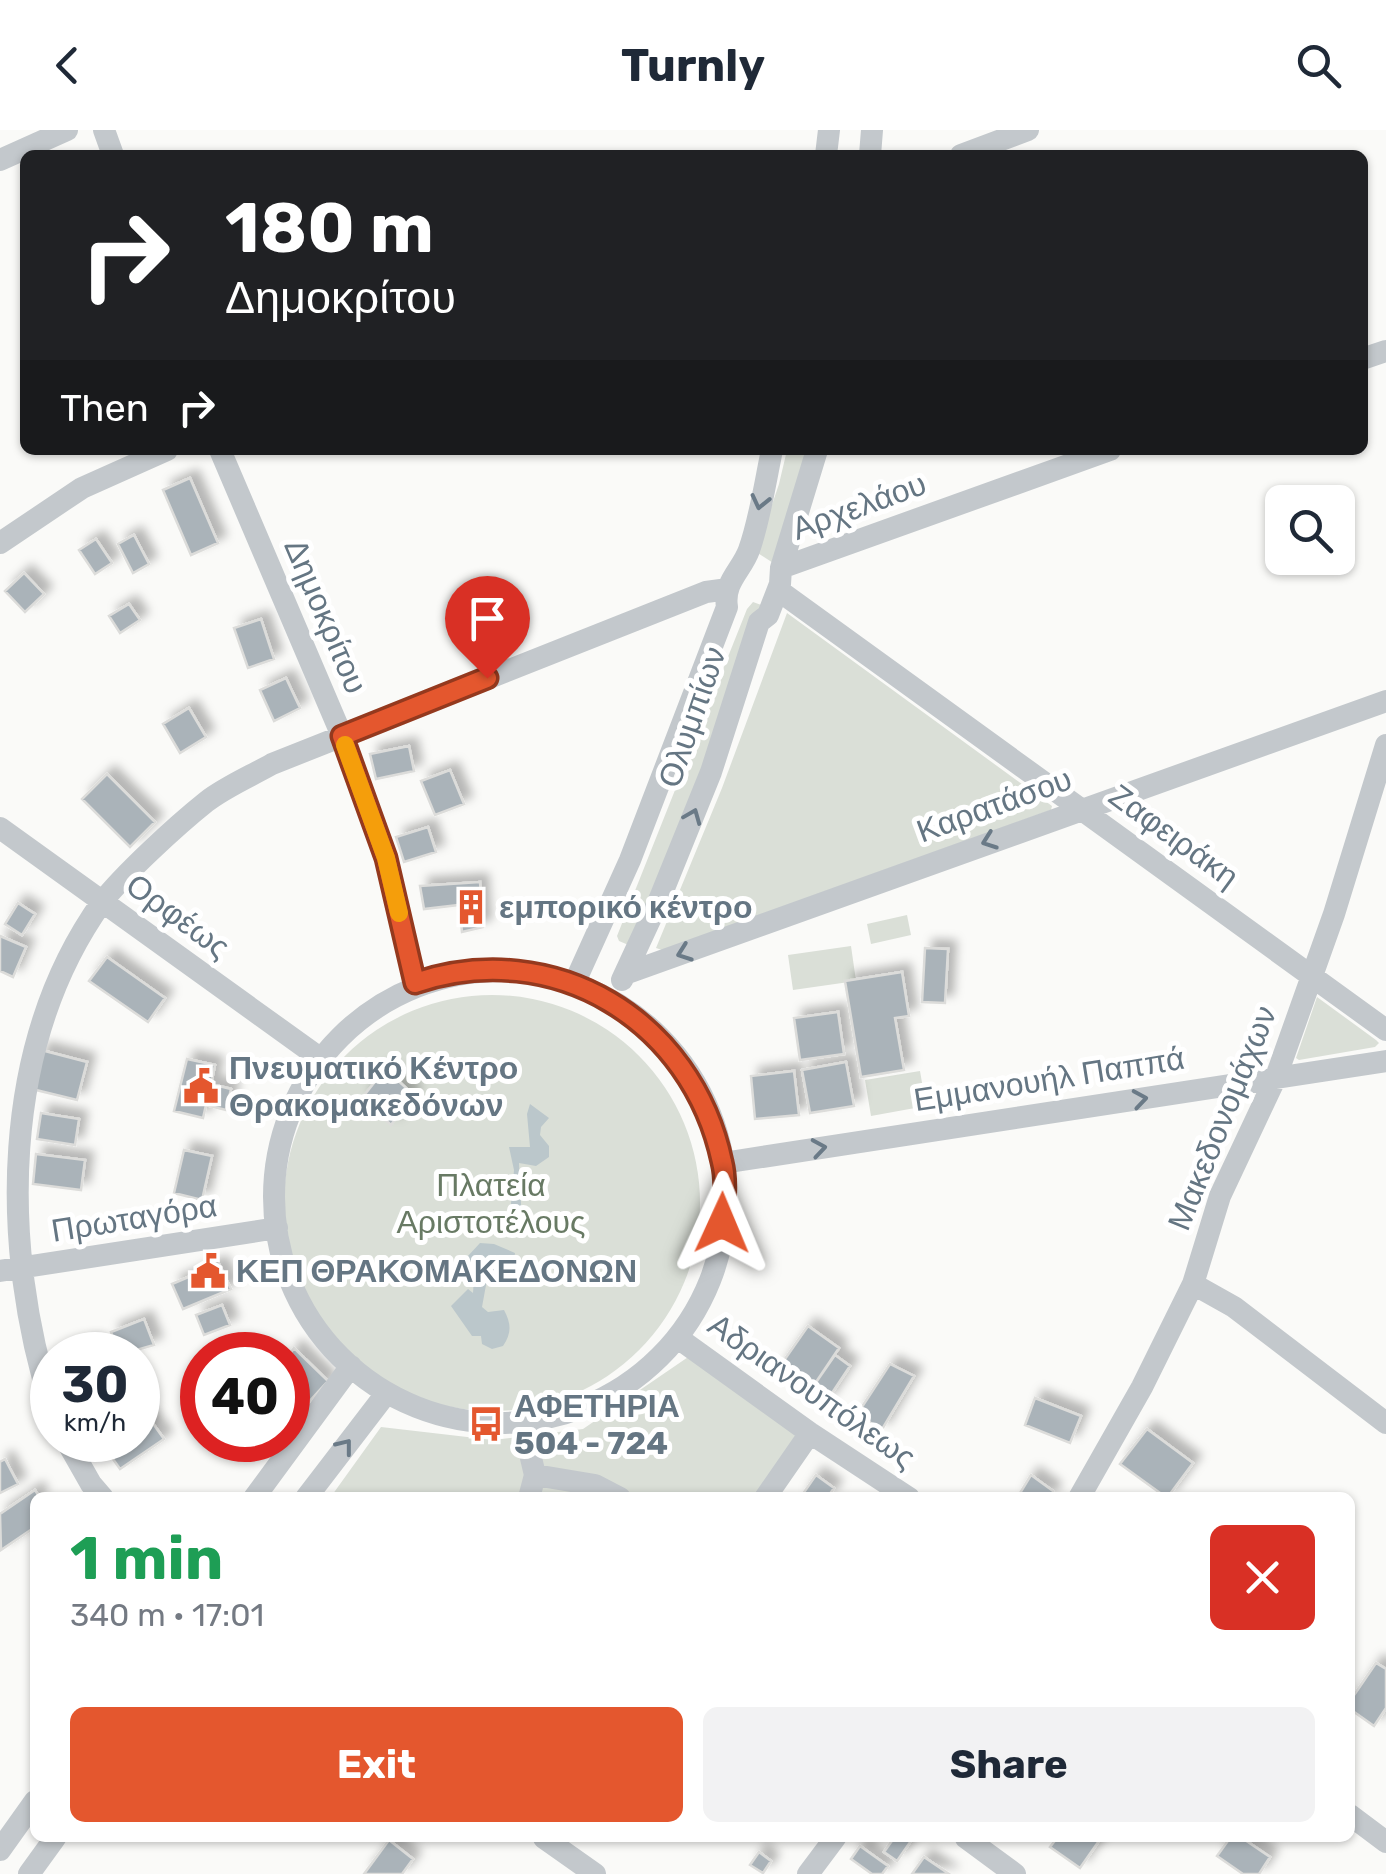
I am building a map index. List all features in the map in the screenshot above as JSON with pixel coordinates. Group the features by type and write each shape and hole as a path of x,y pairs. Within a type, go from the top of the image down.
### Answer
{"street":[{"path":"23,150 68,130"},
{"path":"974,150 1028,130"},
{"path":"0,543 82,488 156,455"},
{"name":"Δημοκρίτου","path":"222,455 342,736 386,858 415,983"},
{"name":"Ολυμπίων","path":"574,984 630,860 733,574 748,554 771,455"},
{"name":"Ολυμπίων","path":"612,1001 660,898 711,772 759,622 768,615 815,455"},
{"name":"Αρχελάου","path":"748,554 766,553 779,579 1097,455"},
{"name":"Ζαφειράκη","path":"779,579 1081,808 1386,1030"},
{"path":"30,1344 7,1270 11,1128 30,1042 60,967 102,902 208,800 272,764 706,592 727,598 741,621 759,622"},
{"name":"Καρατάσου","path":"625,974 1386,701"},
{"name":"Μακεδονομάχων","path":"1082,1492 1142,1387 1193,1284 1220,1196 1276,1077 1372,797 1386,745"},
{"name":"Ορφέως","path":"0,828 317,1056"},
{"path":"472,970 527,971 574,984 612,1001 664,1043 702,1099 723,1163 725,1192 719,1250 700,1300 678,1338 648,1372 599,1405 546,1423 523,1424 486,1424 406,1411 350,1366 303,1302 292,1278 277,1228 288,1118 317,1056 338,1029 376,1001 415,983 472,970"},
{"name":"Εμμανουήλ Παππά","path":"723,1163 1386,1061"},
{"name":"Πρωταγόρα","path":"7,1270 277,1228"},
{"path":"1193,1284 1234,1307 1386,1423"},
{"name":"Αδριανουπόλεως","path":"678,1338 899,1492"},
{"path":"258,1492 350,1366"},
{"path":"311,1492 385,1395"},
{"path":"523,1424 532,1486 594,1485 608,1492"},
{"path":"769,1492 810,1433"},
{"path":"78,1462 98,1492"},
{"path":"30,1808 0,1851 29,1874 52,1842"},
{"path":"1355,1820 1386,1842"},
{"path":"550,1842 595,1874"},
{"path":"808,1874 832,1842"},
{"path":"971,1842 1015,1874"}],"green space":[{"path":"786,455 815,455 781,568 756,552"},
{"path":"753,602 767,607 638,949 619,941 617,936"},
{"path":"787,613 1052,806 1051,810 662,950 656,948 722,788"},
{"path":"907,915 911,935 871,944 867,924"},
{"path":"851,946 856,981 793,990 788,955"},
{"name":"Πλατεία Αριστοτέλους","path":"492,995 533,999 572,1011 608,1030 639,1056 665,1087 684,1123 696,1162 700,1203 696,1244 684,1283 665,1319 639,1350 608,1376 572,1395 533,1407 492,1411 451,1407 412,1395 376,1376 345,1350 319,1319 300,1283 288,1244 284,1203 288,1162 300,1123 319,1087 345,1056 376,1030 412,1011 451,999"},
{"path":"1317,997 1379,1043 1375,1047 1296,1058"},
{"path":"920,1071 926,1106 871,1116 865,1080"},
{"path":"694,1353 803,1435 763,1492 334,1492 381,1427 493,1440 583,1429"}],"shaded area":[{"path":"530,1104 549,1118 540,1135 549,1146 549,1157 536,1166 519,1163 522,1225 509,1226 514,1170 509,1147 530,1147"},
{"path":"480,1243 515,1253 514,1260 488,1274 482,1307 488,1312 504,1310 510,1328 503,1346 492,1349 482,1344 481,1336 472,1336 451,1306 468,1289 473,1293 468,1256"}],"building":[{"path":"190,478 218,543 191,555 163,490"},
{"path":"134,535 149,564 133,573 118,544"},
{"path":"96,539 112,563 95,574 79,550"},
{"path":"24,573 44,594 25,612 5,591"},
{"path":"129,604 140,620 120,633 109,616"},
{"path":"261,619 274,659 248,668 234,628"},
{"path":"286,678 300,708 274,721 260,690"},
{"path":"189,708 206,737 180,753 163,724"},
{"path":"409,746 414,771 376,779 370,754"},
{"path":"450,770 464,804 435,815 421,781"},
{"path":"107,774 155,822 130,847 82,799"},
{"path":"428,827 436,852 404,862 396,837"},
{"name":"εμπορικό κέντρο","path":"480,882 483,927 462,932 459,905 424,909 420,886"},
{"path":"18,903 35,914 22,935 5,924"},
{"path":"0,936 26,947 13,977 0,971"},
{"path":"925,948 948,949 945,1003 922,1002"},
{"path":"107,957 165,998 148,1022 89,981"},
{"path":"902,972 909,1016 895,1018 904,1070 861,1077 845,981"},
{"path":"838,1012 844,1054 800,1060 794,1018"},
{"path":"41,1050 87,1062 77,1100 32,1089"},
{"name":"Πνευματικό Κέντρο Θρακομακεδόνων","path":"187,1059 215,1065 211,1084 231,1089 226,1110 206,1105 203,1118 174,1111"},
{"path":"846,1062 854,1106 810,1113 802,1070"},
{"path":"385,1069 413,1094 391,1125 362,1098"},
{"path":"794,1071 799,1115 755,1119 751,1076"},
{"path":"41,1113 79,1119 75,1145 37,1139"},
{"path":"184,1150 212,1156 202,1200 174,1193"},
{"path":"36,1154 85,1160 81,1190 33,1184"},
{"path":"219,1264 231,1289 183,1309 172,1284"},
{"path":"222,1305 230,1325 203,1332 196,1315"},
{"path":"144,1319 149,1332 111,1332"},
{"path":"808,1326 839,1348 810,1391 778,1369"},
{"path":"835,1355 850,1366 826,1402 810,1391"},
{"path":"310,1364 328,1381 310,1401"},
{"path":"890,1364 914,1376 881,1431 858,1413"},
{"path":"1035,1398 1081,1416 1070,1443 1025,1425"},
{"path":"1147,1429 1193,1463 1171,1492 1159,1492 1120,1464"},
{"path":"5,1459 18,1484 0,1493 0,1462"},
{"path":"816,1475 834,1488 831,1492 804,1492"},
{"path":"1031,1475 1053,1491 1052,1492 1021,1492"},
{"path":"30,1493 30,1530 1,1550 0,1514"},
{"path":"1376,1663 1386,1669 1386,1708 1374,1726 1355,1713 1355,1694"},
{"path":"388,1842 413,1859 402,1874 364,1874"},
{"path":"891,1842 910,1842 897,1861 884,1852"},
{"path":"1054,1842 1098,1842 1080,1868 1050,1847"},
{"path":"1227,1842 1248,1842 1270,1857 1259,1874 1243,1874 1217,1856"},
{"path":"860,1846 888,1866 882,1874 872,1874 851,1859"},
{"path":"759,1852 771,1861 763,1873 750,1865"},
{"path":"924,1857 949,1874 912,1874"}],"slow traffic":[{"path":"345,745 386,858 399,913"}],"place":[{"name":"εμπορικό κέντρο","path":"471,907"},
{"name":"Πνευματικό Κέντρο Θρακομακεδόνων","path":"201,1086"},
{"name":"ΚΕΠ ΘΡΑΚΟΜΑΚΕΔΟΝΩΝ","path":"208,1271"},
{"name":"ΑΦΕΤΗΡΙΑ 504 - 724","path":"486,1424"}],"route":[{"path":"487,678 342,736 386,858 415,983 472,970 527,971 574,984 612,1001 664,1043 702,1099 723,1163 722,1223"}]}
